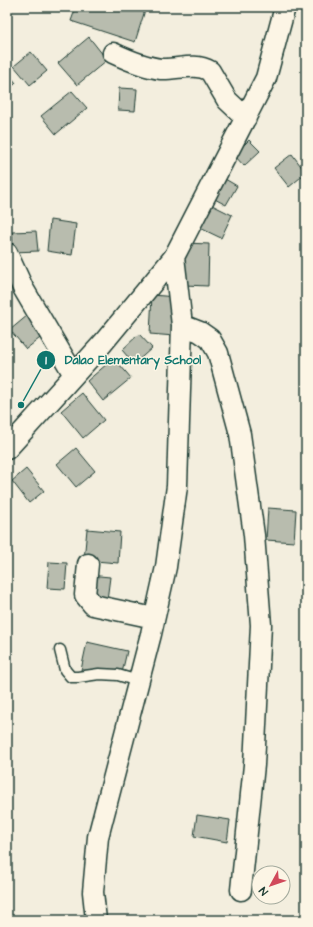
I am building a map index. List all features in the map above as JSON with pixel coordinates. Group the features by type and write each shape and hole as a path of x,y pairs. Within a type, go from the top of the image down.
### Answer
{"street":[{"path":"7,449 103,343 174,257 266,78 285,7"},
{"path":"113,53 147,66 162,69 199,66 206,68 210,71 227,100 246,118"},
{"path":"7,253 23,288 74,375"},
{"path":"96,920 93,892 98,837 166,566 177,486 182,325 174,257"},
{"path":"182,325 200,332 210,339 218,353 240,434 254,535 261,625 254,765 241,890"},
{"path":"88,564 86,594 93,605 154,618"}],"lane":[{"path":"60,650 65,670 71,676 78,677 99,674 118,675 138,681"}],"building":[{"path":"76,7 146,7 135,42 71,21"},
{"path":"89,37 107,60 77,85 58,63"},
{"path":"31,52 47,71 30,85 14,66"},
{"path":"7,72 16,83 7,91"},
{"path":"119,88 137,89 135,111 118,110"},
{"path":"72,91 87,108 56,134 41,116"},
{"path":"249,140 260,151 244,166 234,155"},
{"path":"292,154 306,173 289,187 274,168"},
{"path":"220,176 237,186 226,205 209,196"},
{"path":"208,203 232,215 221,238 196,226"},
{"path":"50,220 76,224 72,255 47,251"},
{"path":"36,231 38,251 13,252 12,232"},
{"path":"185,243 209,244 208,286 184,285"},
{"path":"152,295 176,297 174,336 150,334"},
{"path":"28,315 44,335 26,349 10,330"},
{"path":"139,334 152,348 134,364 122,350"},
{"path":"114,358 131,378 103,401 87,381"},
{"path":"82,393 104,420 83,438 61,411"},
{"path":"76,448 95,471 76,487 57,464"},
{"path":"26,469 44,491 29,503 12,481"},
{"path":"268,508 296,510 294,542 266,540"},
{"path":"87,529 120,532 118,563 84,560"},
{"path":"49,562 67,563 65,589 47,588"},
{"path":"89,575 110,577 107,600 89,599"},
{"path":"87,642 127,651 122,673 81,670"},
{"path":"197,815 230,820 227,842 194,836"}],"place":[{"name":"Dalao Elementary School","path":"21,405"}]}
